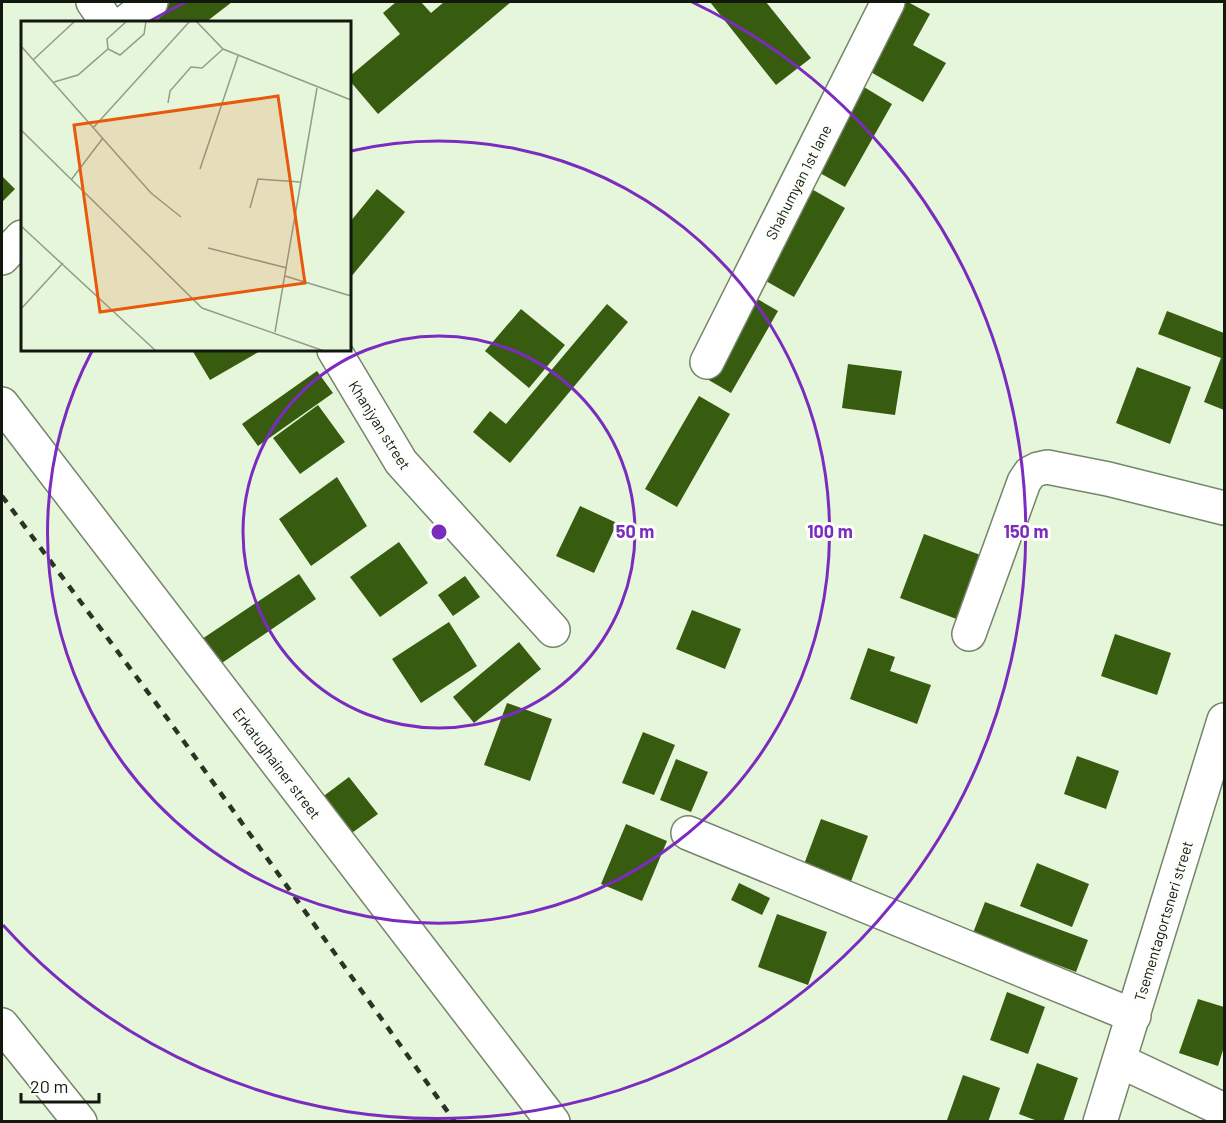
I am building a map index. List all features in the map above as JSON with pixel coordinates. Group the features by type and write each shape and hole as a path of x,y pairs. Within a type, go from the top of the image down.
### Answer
{"street":[{"path":"93,2 106,21"},
{"path":"127,21 151,2"},
{"name":"Shahumyan 1st lane","path":"707,363 888,2"},
{"path":"2,258 21,238"},
{"name":"Khanjyan street","path":"335,351 400,462 552,630"},
{"name":"Erkatughainer street","path":"2,404 553,1122"},
{"path":"969,634 1021,489 1030,473 1038,469 1047,467 1082,473 1224,508"},
{"name":"Tsementagortsneri street","path":"1100,1122 1224,720"},
{"path":"688,833 1134,1016"},
{"path":"2,1025 80,1122"},
{"path":"1120,1061 1224,1110"}],"building":[{"path":"171,2 232,2 207,21 146,21"},
{"path":"396,2 421,2 431,13 444,2 511,2 378,114 351,82 351,75 400,34 383,13"},
{"path":"710,2 766,2 811,58 776,85"},
{"path":"899,2 908,2 930,14 913,45 946,63 923,102 862,67"},
{"path":"859,84 892,104 845,187 811,168"},
{"path":"2,176 15,189 2,202"},
{"path":"808,187 845,208 794,297 757,276"},
{"path":"377,189 405,212 351,277 351,221"},
{"path":"747,293 778,311 731,393 700,375"},
{"path":"607,304 628,322 510,463 473,432 490,411 506,424"},
{"path":"521,309 565,345 529,388 485,351"},
{"path":"1167,311 1224,333 1224,410 1204,402 1221,358 1158,334"},
{"path":"193,351 260,351 210,380"},
{"path":"848,364 902,371 895,415 842,408"},
{"path":"1137,367 1191,387 1170,444 1116,423"},
{"path":"317,371 333,393 258,446 242,424"},
{"path":"699,396 730,414 677,507 645,489"},
{"path":"318,405 345,442 300,474 273,438"},
{"path":"337,477 367,526 311,566 279,519"},
{"path":"580,506 617,523 594,573 556,556"},
{"path":"924,534 986,557 962,621 900,598"},
{"path":"399,542 428,583 380,617 350,577"},
{"path":"299,574 316,599 219,665 202,639"},
{"path":"465,576 480,597 453,616 438,595"},
{"path":"692,610 741,629 725,669 676,649"},
{"path":"449,622 477,666 421,703 392,659"},
{"path":"1115,634 1171,653 1157,695 1101,676"},
{"path":"519,642 541,669 474,723 453,697"},
{"path":"868,648 895,657 890,671 931,685 917,724 850,699"},
{"path":"507,703 552,719 530,781 484,765"},
{"path":"643,732 675,745 654,795 622,783"},
{"path":"1077,756 1119,771 1106,809 1064,794"},
{"path":"676,759 708,772 691,812 660,800"},
{"path":"349,777 378,814 349,835 321,798"},
{"path":"821,819 868,836 850,884 803,867"},
{"path":"626,824 667,841 642,901 601,884"},
{"path":"1037,863 1089,884 1072,927 1020,906"},
{"path":"739,883 770,898 762,915 731,900"},
{"path":"985,902 1088,940 1076,972 973,933"},
{"path":"777,914 827,932 808,985 758,967"},
{"path":"1007,992 1045,1007 1028,1054 990,1040"},
{"path":"1198,999 1224,1007 1224,1047 1218,1066 1179,1053"},
{"path":"1037,1063 1078,1078 1063,1122 1040,1122 1019,1114"},
{"path":"963,1075 1000,1088 988,1122 947,1120"}],"railway":[{"path":"2,496 170,722 455,1122"}]}
